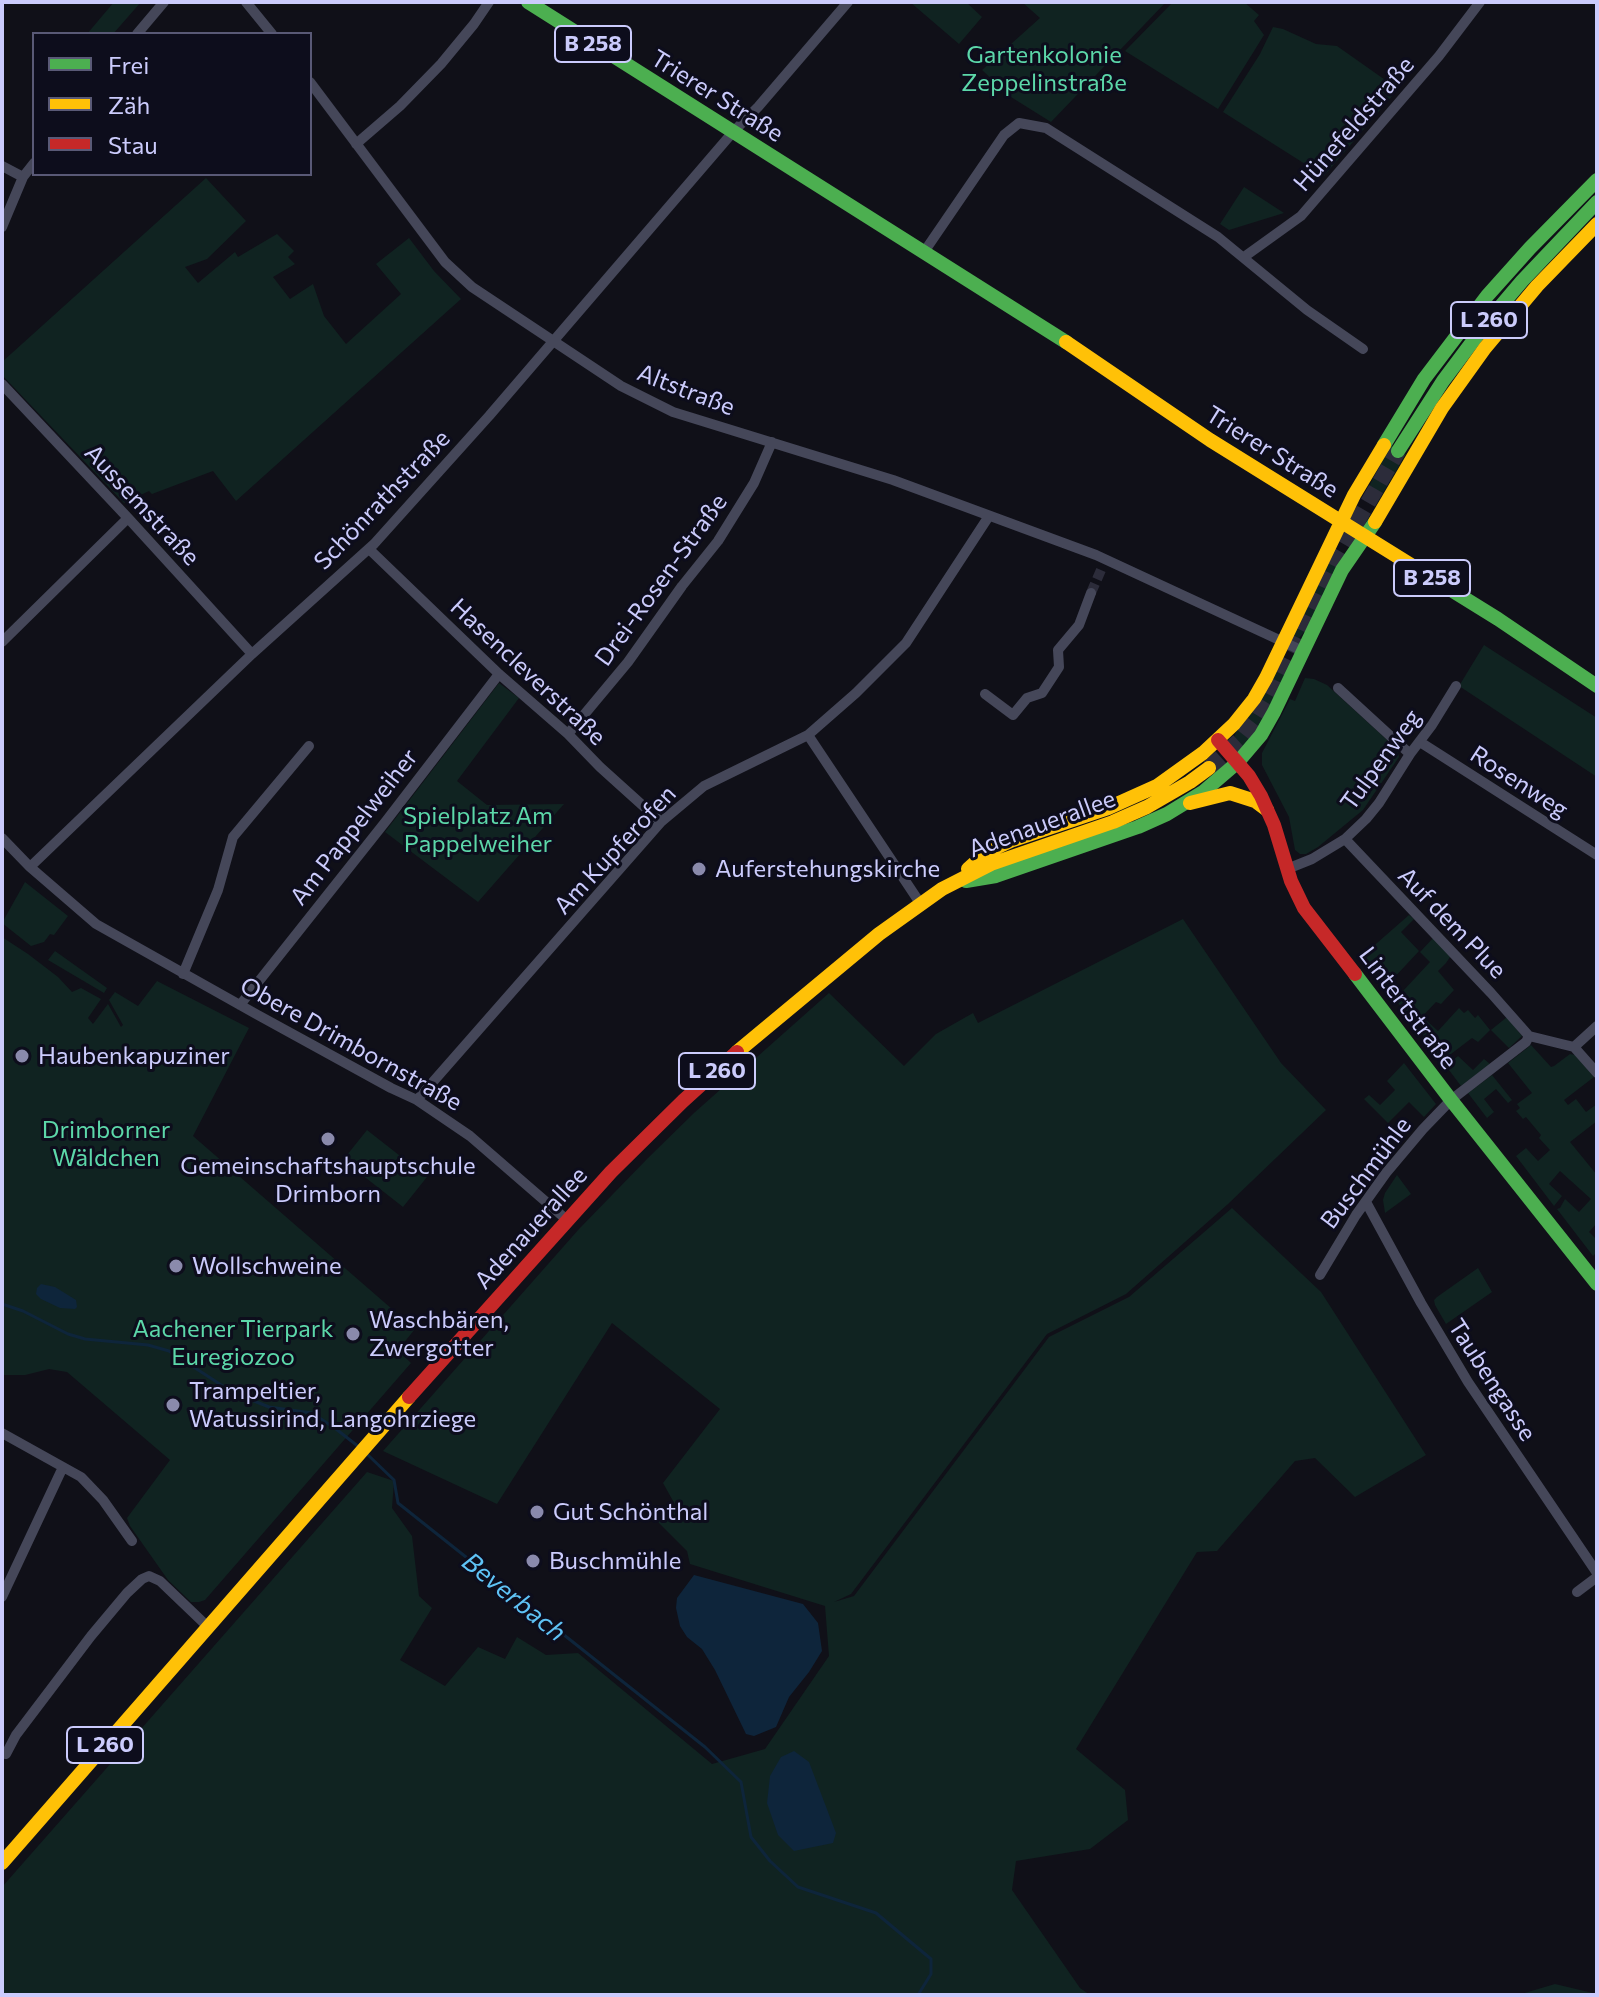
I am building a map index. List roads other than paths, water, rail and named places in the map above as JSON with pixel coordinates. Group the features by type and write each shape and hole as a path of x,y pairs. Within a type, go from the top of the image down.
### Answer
{"main road":[{"name":"Trierer Straße","path":"528,2 1092,359 1210,440 1498,619 1597,686"},
{"path":"952,883 987,852 1133,798 1181,771 1234,724 1254,699 1358,487 1424,379 1463,326 1530,248 1597,180"},
{"name":"L 260","path":"1398,451 1443,381 1488,321 1597,202"},
{"path":"1182,806 1217,781 1261,735 1342,570 1366,537 1418,445 1467,371 1537,286 1597,224"},
{"name":"Lintertstraße","path":"1218,740 1254,784 1268,810 1287,869 1304,908 1597,1284"},
{"name":"Adenauerallee","path":"2,1863 461,1337 637,1147 731,1057 920,903 952,883 991,864 1113,822 1147,807 1209,768"},
{"path":"952,883 996,876 1138,827 1182,806 1221,794 1230,793 1255,801 1268,810"}],"street":[{"path":"139,32 164,2"},
{"path":"246,2 270,32"},
{"path":"356,144 400,106 441,64 489,2"},
{"name":"Schönrathstraße","path":"30,867 252,654 369,549 489,416 848,2"},
{"name":"Hünefeldstraße","path":"1244,257 1301,216 1429,67 1480,2"},
{"name":"Altstraße","path":"312,85 445,262 472,287 621,386 673,412 893,480 989,516 1303,651"},
{"path":"924,252 1004,135 1019,123 1046,128 1218,237 1307,310 1363,349"},
{"path":"2,166 23,177"},
{"path":"2,227 23,177 32,166"},
{"name":"Aussemstraße","path":"2,384 252,654"},
{"name":"Drei-Rosen-Straße","path":"568,734 628,662 718,541 754,483 772,442"},
{"name":"Am Kupferofen","path":"417,1100 661,822 704,786 808,735 906,643 989,516"},
{"path":"2,642 128,518"},
{"name":"Hasencleverstraße","path":"369,549 499,674 661,822"},
{"path":"985,694 1013,715 1027,698 1042,693 1059,667 1058,650 1079,625 1091,593"},
{"name":"Am Pappelweiher","path":"240,1005 499,674"},
{"name":"Tulpenweg","path":"1287,869 1312,859 1345,839 1379,803 1456,686"},
{"path":"1338,688 1410,754"},
{"path":"808,735 920,903"},
{"name":"Rosenweg","path":"1420,742 1597,855"},
{"path":"183,974 218,890 233,837 309,746"},
{"name":"Obere Drimbornstraße","path":"2,838 30,867 96,924 417,1100 470,1136 567,1220"},
{"name":"Auf dem Plue","path":"1345,839 1529,1036"},
{"path":"1574,1047 1597,1026"},
{"path":"1529,1036 1574,1047 1597,1073"},
{"name":"Buschmühle","path":"1320,1275 1342,1236 1408,1147 1451,1100 1526,1042 1529,1036"},
{"name":"Taubengasse","path":"1366,1202 1468,1382 1597,1575"},
{"path":"2,1433 81,1477 103,1500 132,1541"},
{"path":"2,1597 63,1467"},
{"path":"1577,1592 1597,1575"},
{"path":"6,1754 16,1735 91,1636 142,1579 149,1576 160,1581 207,1626"}],"water":[{"path":"41,1284 55,1287 76,1300 77,1307 60,1308 41,1299 36,1294"},
{"path":"694,1575 803,1604 818,1623 822,1651 789,1697 776,1727 754,1736 746,1734 715,1670 702,1649 687,1637 680,1626 677,1598"},
{"path":"794,1751 809,1762 836,1833 833,1843 794,1851 778,1835 767,1803 770,1776 781,1757"}],"waterway":[{"name":"Beverbach","path":"2,1304 85,1339 148,1345 169,1351 232,1392 269,1407 312,1413 359,1447"},
{"name":"Beverbach","path":"368,1455 394,1480 398,1503 705,1747 741,1782 751,1837 770,1861 798,1887 876,1913 931,1959 931,1974 918,1995"}],"tunnel":[{"path":"1209,768 1241,739 1270,697 1332,565 1398,451"},
{"path":"1091,593 1101,570"}],"place":[{"name":"Auferstehungskirche","path":"699,869"},
{"name":"Haubenkapuziner","path":"22,1056"},
{"name":"Gemeinschaftshauptschule Drimborn","path":"328,1139"},
{"name":"Wollschweine","path":"176,1266"},
{"name":"Waschbären, Zwergotter","path":"353,1334"},
{"name":"Trampeltier, Watussirind, Langohrziege","path":"173,1405"},
{"name":"Gut Schönthal","path":"537,1512"},
{"name":"Buschmühle","path":"533,1561"}],"park label":[{"name":"Gartenkolonie Zeppelinstraße","path":"1044,69"},
{"name":"Spielplatz Am Pappelweiher","path":"478,830"},
{"name":"Drimborner Wäldchen","path":"106,1144"},
{"name":"Aachener Tierpark Euregiozoo","path":"233,1343"}]}
